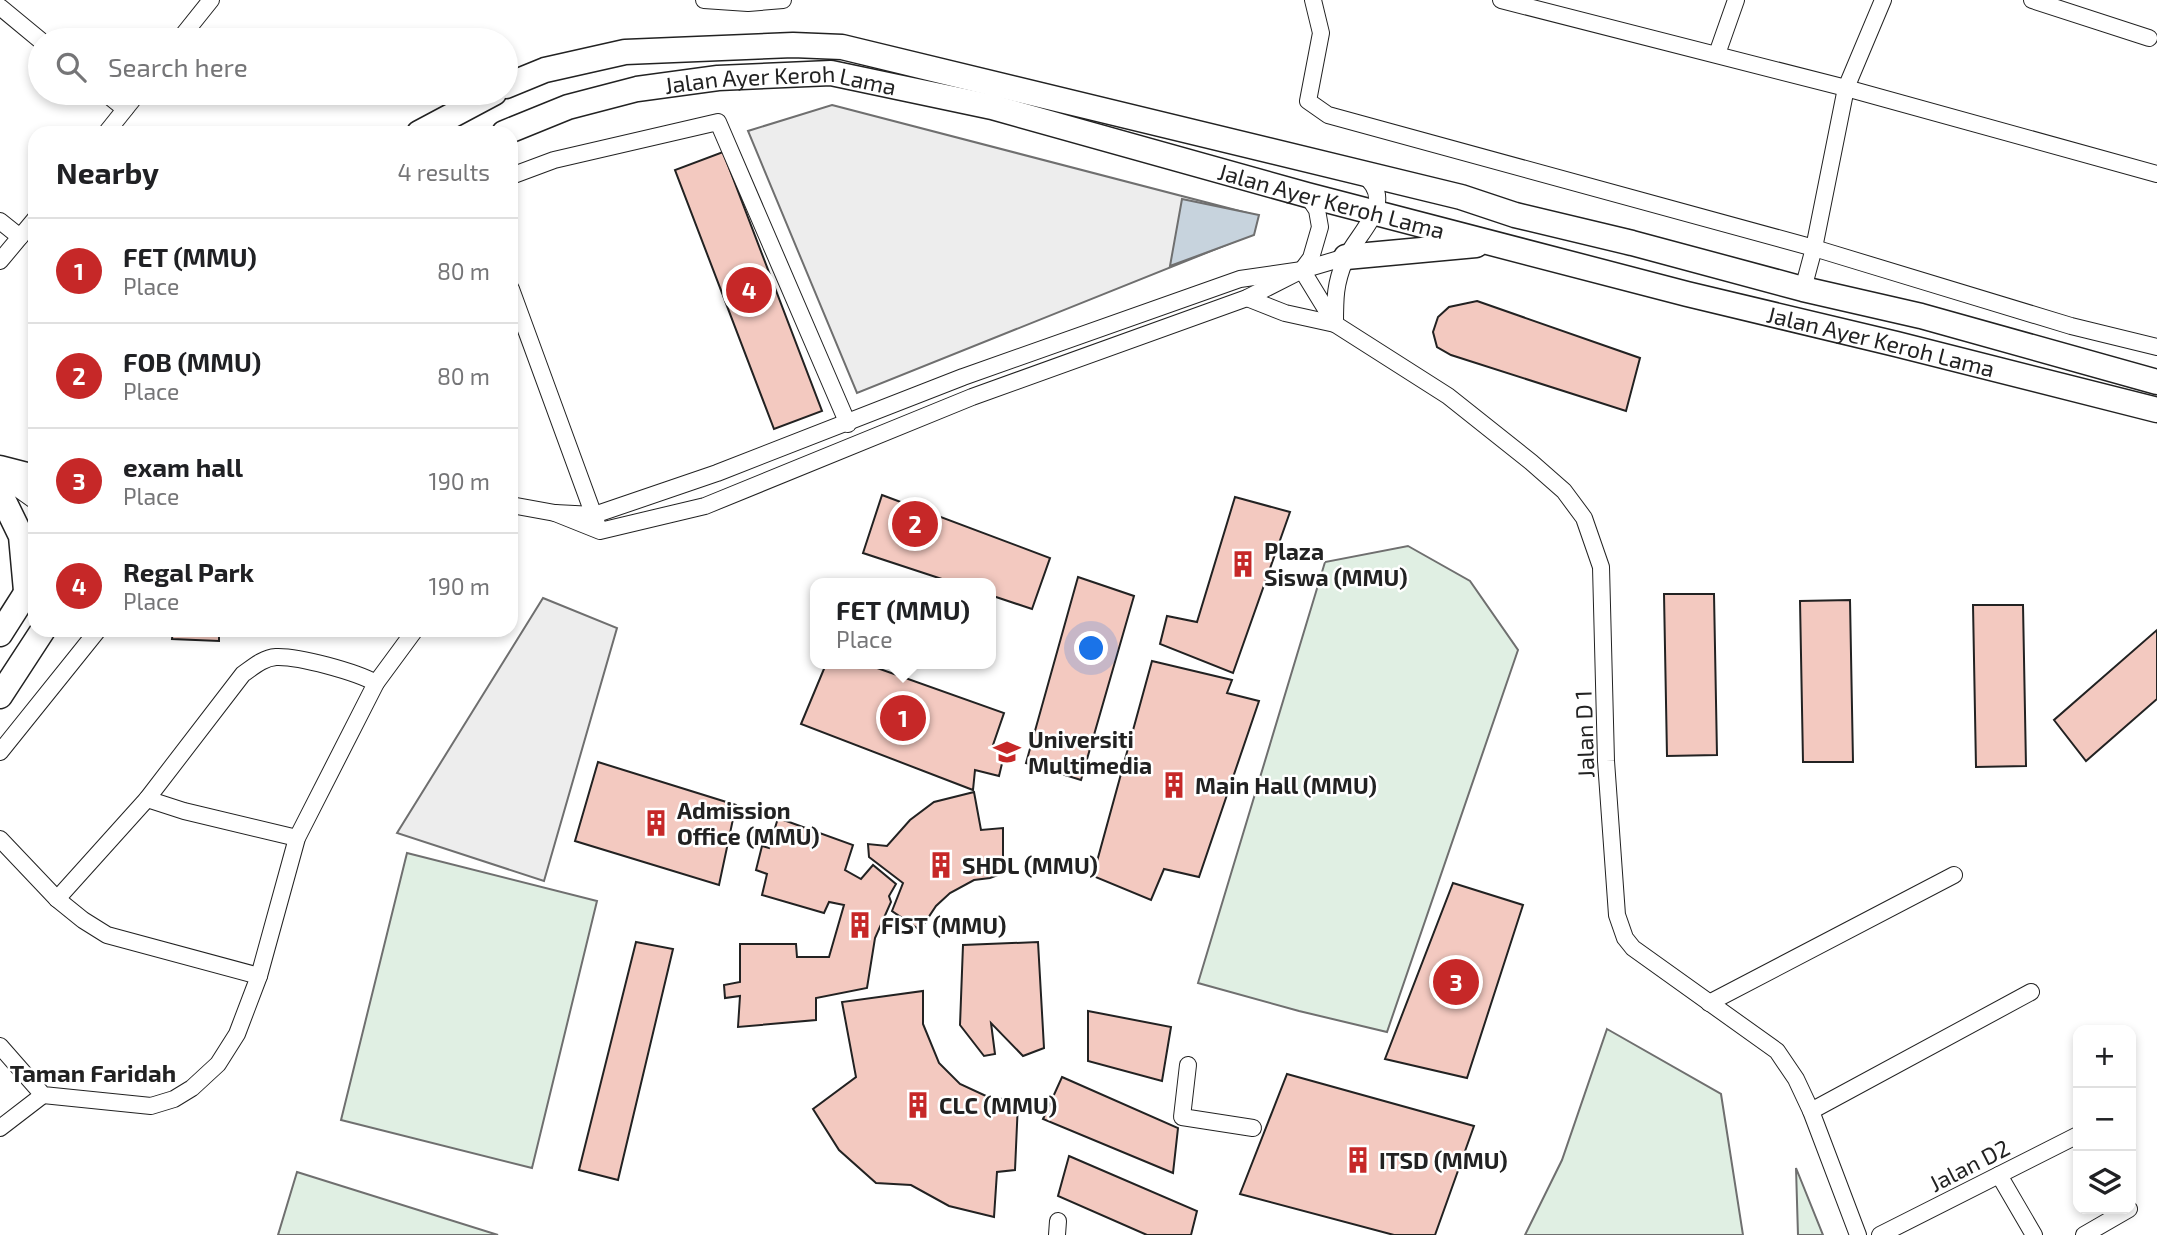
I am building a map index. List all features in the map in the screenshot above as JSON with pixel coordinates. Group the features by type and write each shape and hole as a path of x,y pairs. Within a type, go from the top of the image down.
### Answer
{"main road":[{"name":"Jalan Ayer Keroh Lama","path":"518,81 545,71 625,52 793,45 842,47 1461,197 1515,215 1803,289 1921,316 2157,382"},
{"name":"Jalan Ayer Keroh Lama","path":"518,127 568,107 637,89 719,78 831,73 992,107 1307,195 1688,294 2157,410"},
{"path":"432,126 472,105"},
{"path":"1346,257 1494,243"},
{"path":"1688,294 1707,288 1768,302 1783,300 1803,289 1814,311 1831,319 1863,326 1896,344"},
{"path":"0,468 28,475"},
{"path":"0,493 21,536 28,570"},
{"path":"0,634 28,590"},
{"path":"0,696 38,637"}],"street":[{"path":"189,28 211,0"},
{"path":"704,0 748,3 783,0"},
{"path":"1313,0 1321,33 1308,101 1328,115 1814,248 2071,327 2157,347"},
{"path":"1501,0 1846,88 2157,174"},
{"path":"1717,54 1735,0"},
{"path":"1803,289 1814,248 1846,88 1883,0"},
{"path":"2032,0 2149,38"},
{"path":"0,7 28,30"},
{"path":"120,105 125,109"},
{"path":"112,126 128,105"},
{"path":"518,173 554,160 718,122 848,424"},
{"path":"1247,298 1285,313 1335,324 1334,290 1346,257 1376,212 1377,195 1373,183 1363,175"},
{"path":"555,513 600,531 705,506 972,397 1247,298 1302,270 1311,258 1320,227 1317,210 1307,195"},
{"path":"0,221 20,237"},
{"path":"0,261 28,227"},
{"path":"518,506 555,513 594,515 717,473 964,377 1240,279 1302,270 1346,257"},
{"name":"Jalan D 1","path":"1302,270 1335,324 1448,396 1564,491 1584,518 1601,567 1606,761 1620,926 1633,948 1777,1051 1796,1079 1811,1111 1858,1235"},
{"path":"518,308 600,531"},
{"path":"0,476 28,496"},
{"path":"0,752 92,637"},
{"path":"0,1046 43,1095 151,1106 173,1099 192,1088 218,1064 237,1034 259,976 296,838 376,683 410,637"},
{"path":"57,899 147,799 243,674 258,663 274,657 291,659 362,675 376,683"},
{"path":"147,799 184,811 296,838"},
{"path":"0,839 57,899 107,935 259,976"},
{"path":"1710,1003 1954,875"},
{"path":"1811,1111 2031,992"},
{"path":"1188,1065 1182,1117 1253,1128"},
{"path":"0,1128 43,1095"},
{"name":"Jalan D2","path":"1881,1235 2073,1138"},
{"path":"1999,1175 2034,1235"},
{"path":"2084,1235 2120,1214"}],"green space":[{"path":"1408,546 1470,581 1518,650 1387,1032 1198,983 1325,562"},
{"path":"407,853 597,901 532,1168 341,1120"},
{"path":"1607,1029 1721,1094 1743,1235 1525,1235 1562,1160"},
{"path":"1796,1168 1823,1235 1798,1235"},
{"path":"297,1172 498,1235 278,1235"}],"shaded area":[{"path":"832,105 1251,214 1241,239 857,393 748,131"},
{"path":"1182,199 1259,215 1254,235 1170,266"},
{"path":"543,598 617,628 544,881 397,833"}],"building":[{"path":"723,152 822,411 774,429 675,170"},
{"path":"1477,301 1640,358 1626,411 1451,355 1437,347 1433,332 1438,317 1449,307"},
{"path":"882,495 1050,558 1032,609 996,597 996,578 939,578 863,553"},
{"name":"Plaza Siswa (MMU)","path":"1235,497 1290,512 1233,673 1160,644 1167,616 1197,622"},
{"path":"1078,577 1134,596 1081,780 1026,763"},
{"path":"1664,594 1714,594 1717,755 1667,756"},
{"path":"1850,600 1853,762 1803,762 1800,601"},
{"path":"1973,605 2023,605 2026,766 1976,767"},
{"path":"2157,630 2157,699 2086,761 2054,720"},
{"path":"219,637 219,641 172,639"},
{"name":"Main Hall (MMU)","path":"1152,661 1232,680 1227,693 1259,701 1199,877 1164,869 1151,900 1093,876"},
{"path":"824,669 880,669 1004,713 993,745 1005,751 999,776 975,770 973,790 801,724"},
{"name":"Admission Office (MMU)","path":"598,762 736,805 719,885 575,841"},
{"name":"SHDL (MMU)","path":"974,792 981,830 1003,828 1003,873 974,880 950,893 936,906 920,930 892,911 903,883 869,857 868,844 887,846 910,820 934,802"},
{"name":"FIST (MMU)","path":"778,818 853,845 845,870 861,879 873,865 896,884 889,896 891,902 875,938 867,988 816,998 816,1020 738,1027 740,996 725,998 724,985 740,982 740,944 796,944 797,957 829,957 844,905 829,902 824,913 762,895 767,874 756,870 762,846 769,848"},
{"path":"1453,883 1523,905 1467,1078 1385,1059"},
{"path":"636,942 673,949 618,1180 579,1170"},
{"path":"1038,942 1044,1048 1023,1056 991,1023 995,1054 984,1056 960,1025 963,945"},
{"name":"CLC (MMU)","path":"923,991 923,1024 939,1063 960,1084 986,1096 1018,1102 1015,1170 997,1172 994,1217 949,1206 911,1185 876,1183 839,1150 813,1109 856,1077 842,1002"},
{"path":"1088,1011 1171,1027 1162,1081 1088,1061"},
{"name":"ITSD (MMU)","path":"1287,1074 1474,1126 1435,1235 1394,1235 1240,1194"},
{"path":"1062,1077 1178,1128 1173,1173 1043,1119"},
{"path":"1069,1156 1197,1211 1191,1235 1147,1235 1058,1196"}],"place":[{"name":"Regal Park","path":"749,290"},
{"name":"FOB (MMU)","path":"915,524"},
{"name":"Plaza Siswa (MMU)","path":"1243,564"},
{"name":"FET (MMU)","path":"903,718"},
{"name":"Universiti Multimedia","path":"1007,752"},
{"name":"Main Hall (MMU)","path":"1174,785"},
{"name":"Admission Office (MMU)","path":"656,823"},
{"name":"SHDL (MMU)","path":"941,865"},
{"name":"FIST (MMU)","path":"860,925"},
{"name":"exam hall","path":"1456,982"},
{"name":"CLC (MMU)","path":"918,1105"},
{"name":"ITSD (MMU)","path":"1358,1160"}],"district":[{"name":"Taman Faridah","path":"93,1072"}]}
